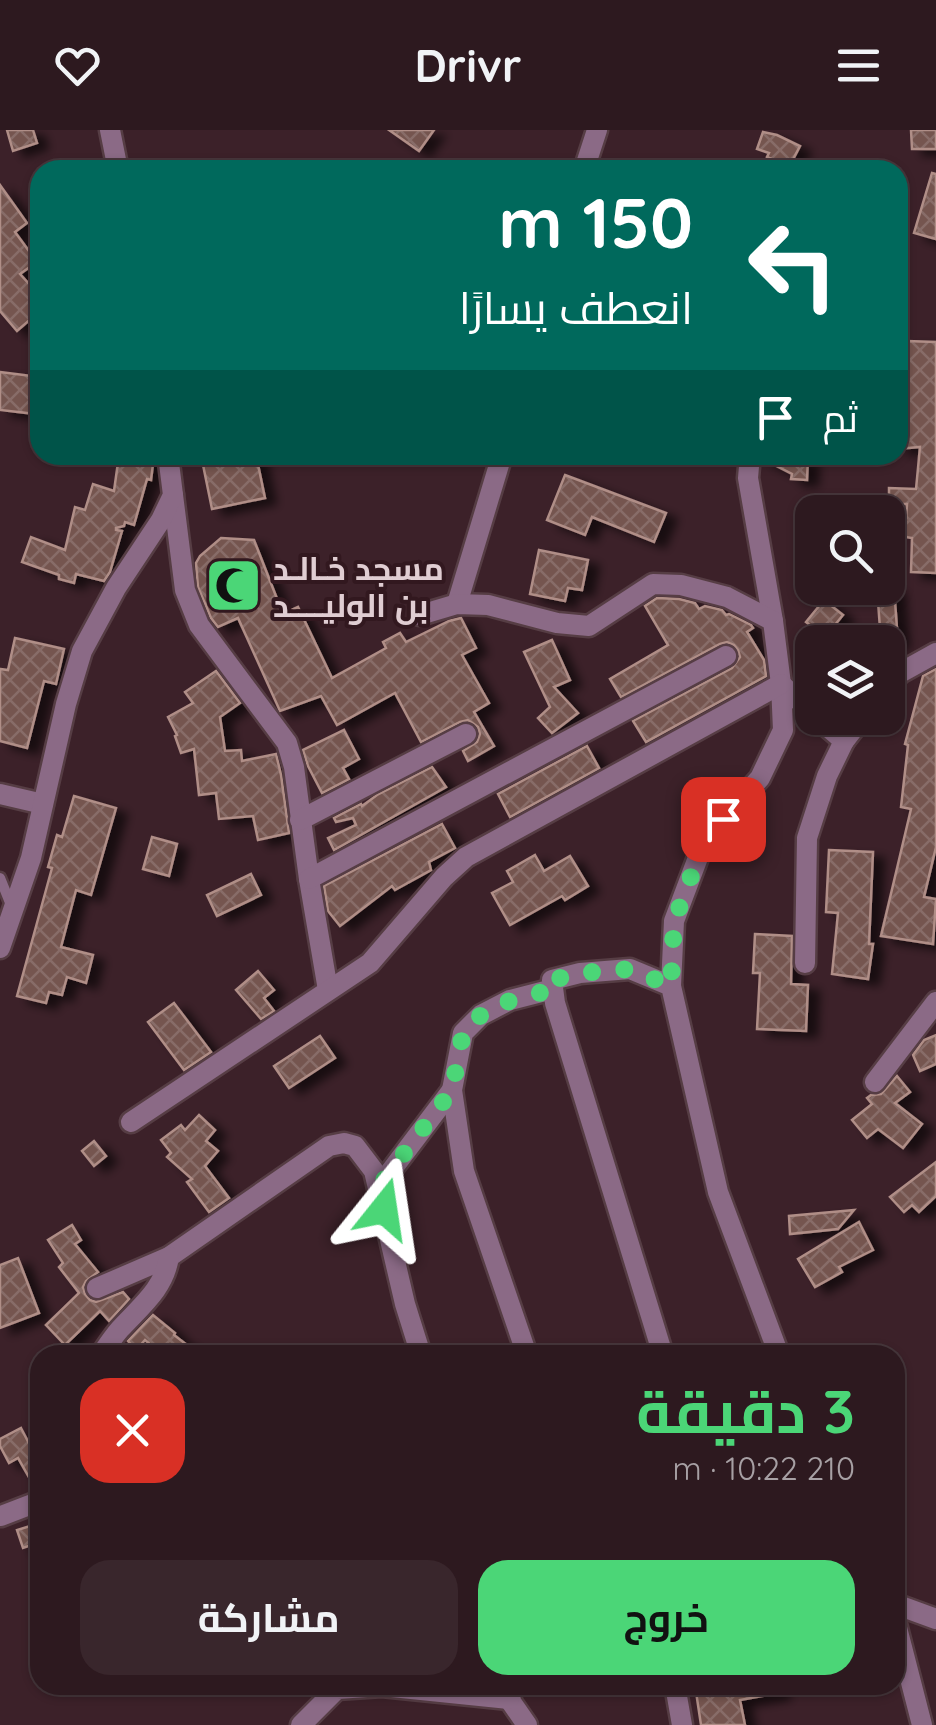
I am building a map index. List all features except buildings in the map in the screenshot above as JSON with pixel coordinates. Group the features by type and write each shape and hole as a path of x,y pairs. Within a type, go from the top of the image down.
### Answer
{"street":[{"path":"110,130 116,160"},
{"path":"587,160 597,130"},
{"path":"169,465 185,590 199,624 288,743 328,990"},
{"path":"458,604 499,465"},
{"path":"749,465 781,684 782,730 760,778 705,839 674,922 671,986 718,1192 775,1345"},
{"path":"0,948 31,858 82,651 173,495"},
{"path":"420,615 458,604 488,605 557,624 589,626 653,584 681,585 728,597 773,621"},
{"path":"905,670 936,654"},
{"path":"309,879 726,656"},
{"path":"781,684 795,697"},
{"path":"130,1122 370,963 466,857 781,684"},
{"path":"300,820 466,734"},
{"path":"836,735 844,742"},
{"path":"805,962 806,838 827,776 849,735"},
{"path":"0,794 43,804"},
{"path":"659,1345 552,980 580,973 630,969 671,986"},
{"path":"524,1345 464,1171 452,1090 463,1033 481,1015 510,1000 554,989"},
{"path":"875,1082 936,1002"},
{"path":"378,1188 452,1090"},
{"path":"97,1288 169,1257 328,1146 344,1142 355,1146 374,1171 418,1345"},
{"path":"108,1345 157,1291 169,1257"},
{"path":"0,1516 30,1505"},
{"path":"905,1608 936,1619"},
{"path":"905,1659 922,1725"},
{"path":"301,1725 329,1695"},
{"path":"513,1695 526,1725"},
{"path":"677,1695 682,1725"}],"lane":[{"path":"0,878 14,912"}],"place":[{"name":"مسجد خـالـد بن الوليــــد","path":"234,586"}],"route":[{"path":"384,1209 378,1188 452,1090 463,1033 481,1015 510,1000 554,989 552,980 580,973 630,969 671,986 674,922 705,839 723,819"}]}
